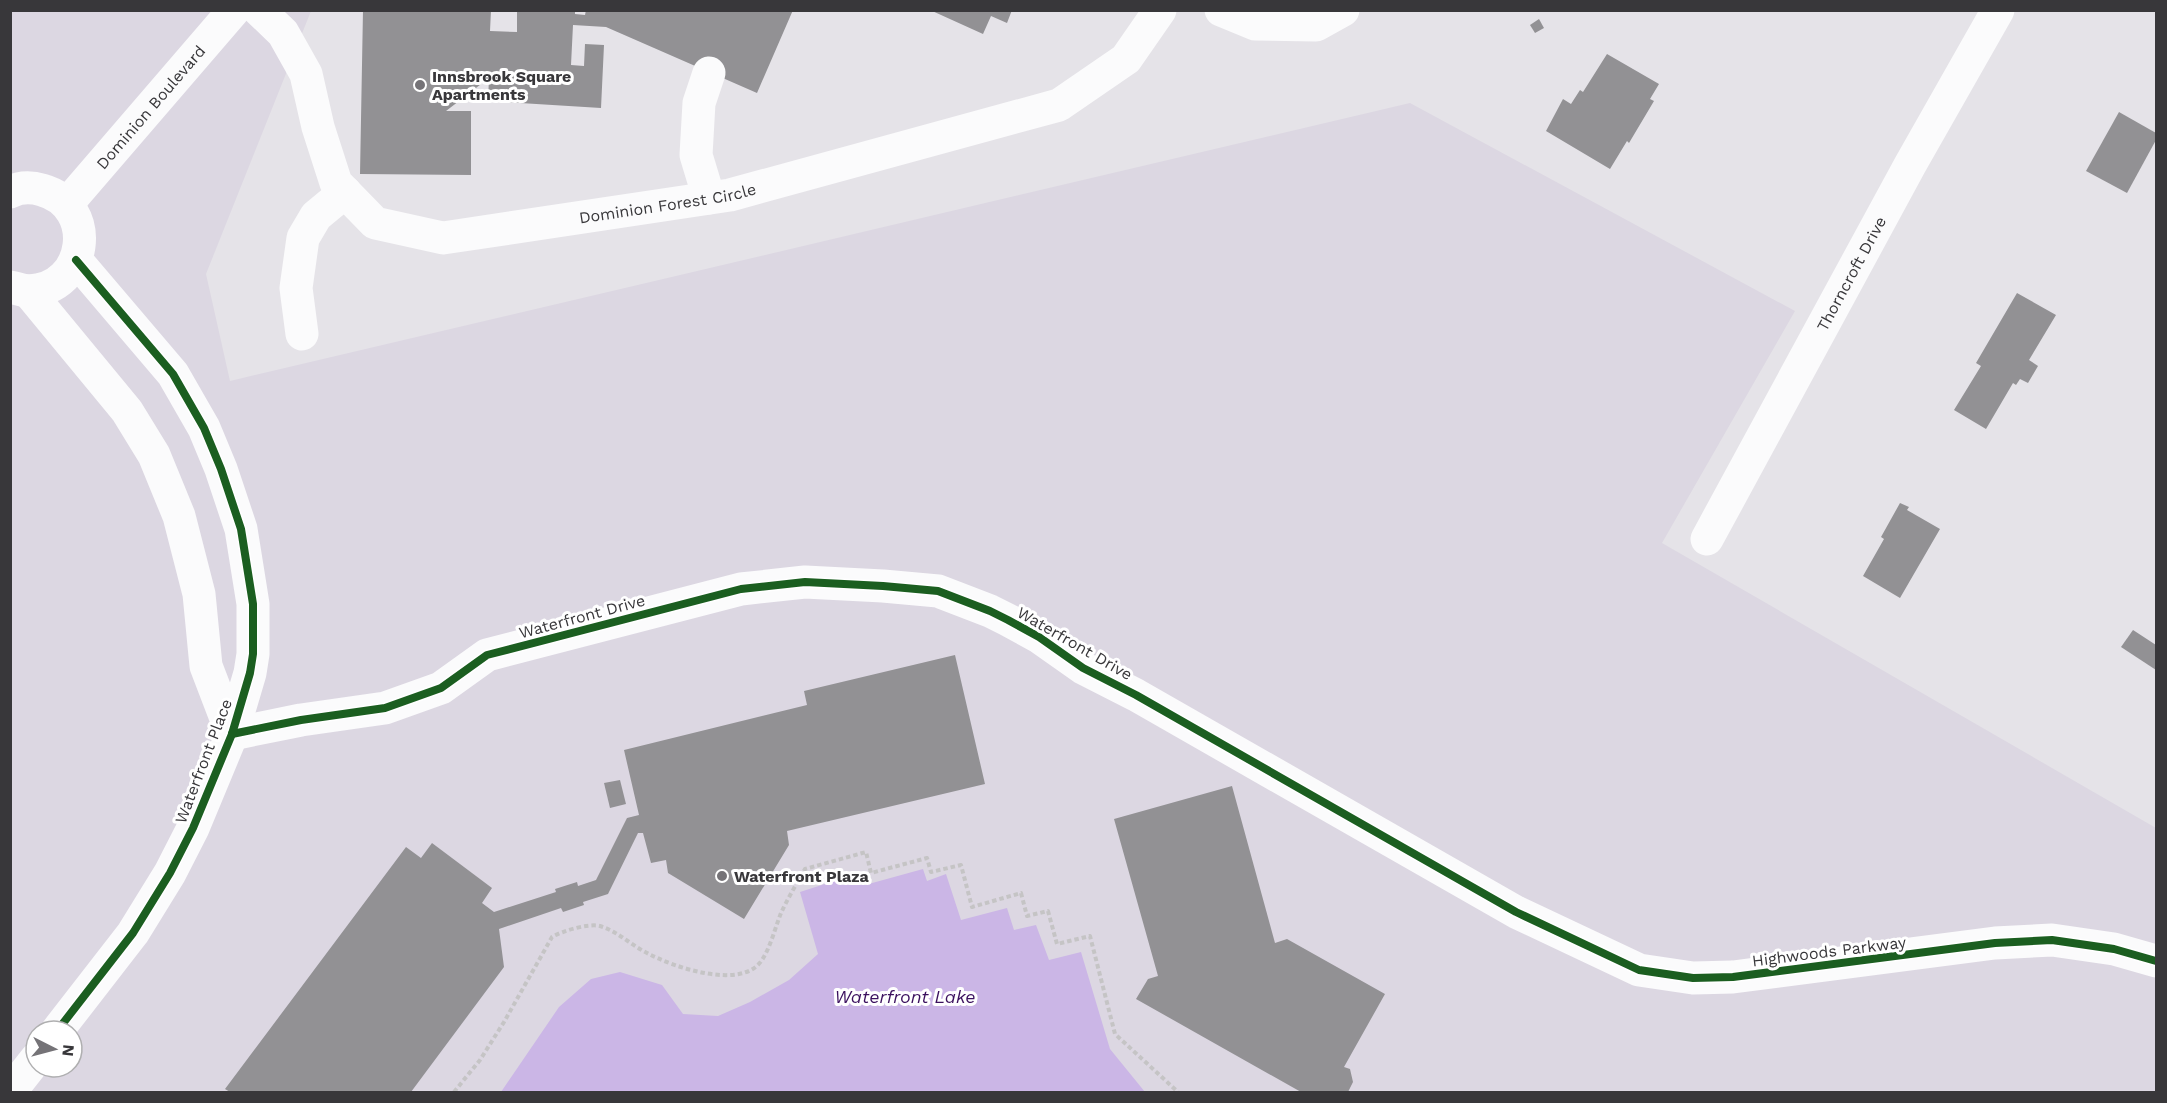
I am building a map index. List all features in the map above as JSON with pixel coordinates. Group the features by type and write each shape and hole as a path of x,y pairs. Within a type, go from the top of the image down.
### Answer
{"street":[{"name":"Dominion Boulevard","path":"67,204 234,10"},
{"name":"Dominion Forest Circle","path":"260,10 283,33 306,74 318,127 336,183 375,223 443,238 730,195 1059,105 1126,59 1160,10"},
{"path":"1221,10 1255,24 1316,25 1343,10"},
{"name":"Thorncroft Drive","path":"1707,539 1910,165 1998,10"},
{"path":"709,198 696,155 699,103 710,73"},
{"path":"10,192 33,188 52,193 67,204 77,221 80,241 76,260 64,277 47,287 19,289"},
{"path":"302,334 296,288 303,238 316,216 345,192"},
{"name":"Waterfront Place","path":"66,1019 133,933 170,873 193,828 232,734 250,673 253,654 253,603 241,529 221,469 204,428 173,374 76,260"},
{"name":"Waterfront Place","path":"19,289 127,411 154,455 179,516 199,594 206,666 232,734"},
{"name":"Waterfront Drive","path":"232,734 301,720 385,708 441,688 487,655 741,589 805,582 938,591 990,611 1039,637 1083,668 1136,695 1516,912"},
{"name":"Highwoods Parkway","path":"1516,912 1639,970 1693,978 1732,977 1995,943 2052,940 2114,949 2157,961"},
{"path":"10,1092 24,1074"}],"path":[{"path":"454,1092 480,1060 504,1022 552,936 561,931 598,925 612,931 648,954 692,970 721,976 750,970 762,960 783,910 805,869 866,852 871,873 927,858 931,872 961,865 972,907 1021,892 1027,916 1048,911 1057,944 1090,936 1115,1034 1179,1092"}],"shaded area":[{"path":"10,11 311,11 206,274 230,381 1410,103 1795,311 1662,543 2156,828 2156,1092 11,1092"}],"water":[{"name":"Waterfront Lake","path":"923,869 927,881 946,874 961,920 1007,908 1014,930 1036,925 1049,960 1081,952 1110,1049 1145,1092 501,1092 559,1007 591,979 620,972 662,985 683,1014 718,1016 750,1002 789,980 818,954 800,892 862,872 865,885"}],"building":[{"name":"Innsbrook Square Apartments","path":"363,10 491,10 490,31 517,32 517,10 575,10 575,14 585,15 586,10 793,10 757,93 606,27 573,25 571,65 584,66 585,44 604,45 601,108 488,101 489,78 446,111 471,111 471,175 360,174"},
{"path":"930,10 1012,10 1007,23 991,16 983,34"},
{"path":"1539,19 1544,28 1535,33 1530,25"},
{"path":"1607,54 1659,84 1650,99 1654,101 1629,143 1627,141 1610,169 1546,131 1563,99 1571,104 1580,90 1583,92"},
{"path":"2119,112 2156,133 2156,140 2127,193 2086,171"},
{"path":"2017,293 2056,315 2029,360 2038,366 2028,383 2020,379 2016,385 2013,383 1986,429 1954,410 1981,366 1976,363"},
{"path":"1900,503 1909,507 1907,510 1940,529 1900,598 1863,576 1884,539 1881,537"},
{"path":"2133,630 2156,645 2156,670 2121,647"},
{"name":"Waterfront Plaza","path":"955,655 985,784 787,831 789,845 744,919 668,873 666,860 651,863 643,833 638,833 608,894 583,902 584,905 563,912 561,908 499,929 504,967 411,1092 230,1092 225,1089 406,847 421,858 432,843 492,888 482,903 494,912 556,892 555,889 577,882 578,886 596,880 627,818 639,815 624,750 807,705 804,691"},
{"path":"620,780 626,804 610,808 604,783"},
{"path":"1232,786 1275,943 1287,939 1385,994 1344,1067 1350,1069 1353,1082 1348,1092 1301,1092 1136,999 1148,979 1158,976 1114,819"}],"cycle path":[{"path":"66,1019 133,933 170,873 193,828 232,734 250,673 253,654 253,604 241,529 221,469 204,428 173,374 76,260"},
{"path":"232,734 301,720 385,708 441,688 487,655 741,589 805,582 938,591 1008,620 1039,637 1083,668 1136,695 1516,912 1639,970 1693,978 1733,977 1995,943 2052,940 2114,949 2156,961"}],"place":[{"name":"Innsbrook Square Apartments","path":"420,85"},
{"name":"Waterfront Plaza","path":"722,876"}]}
